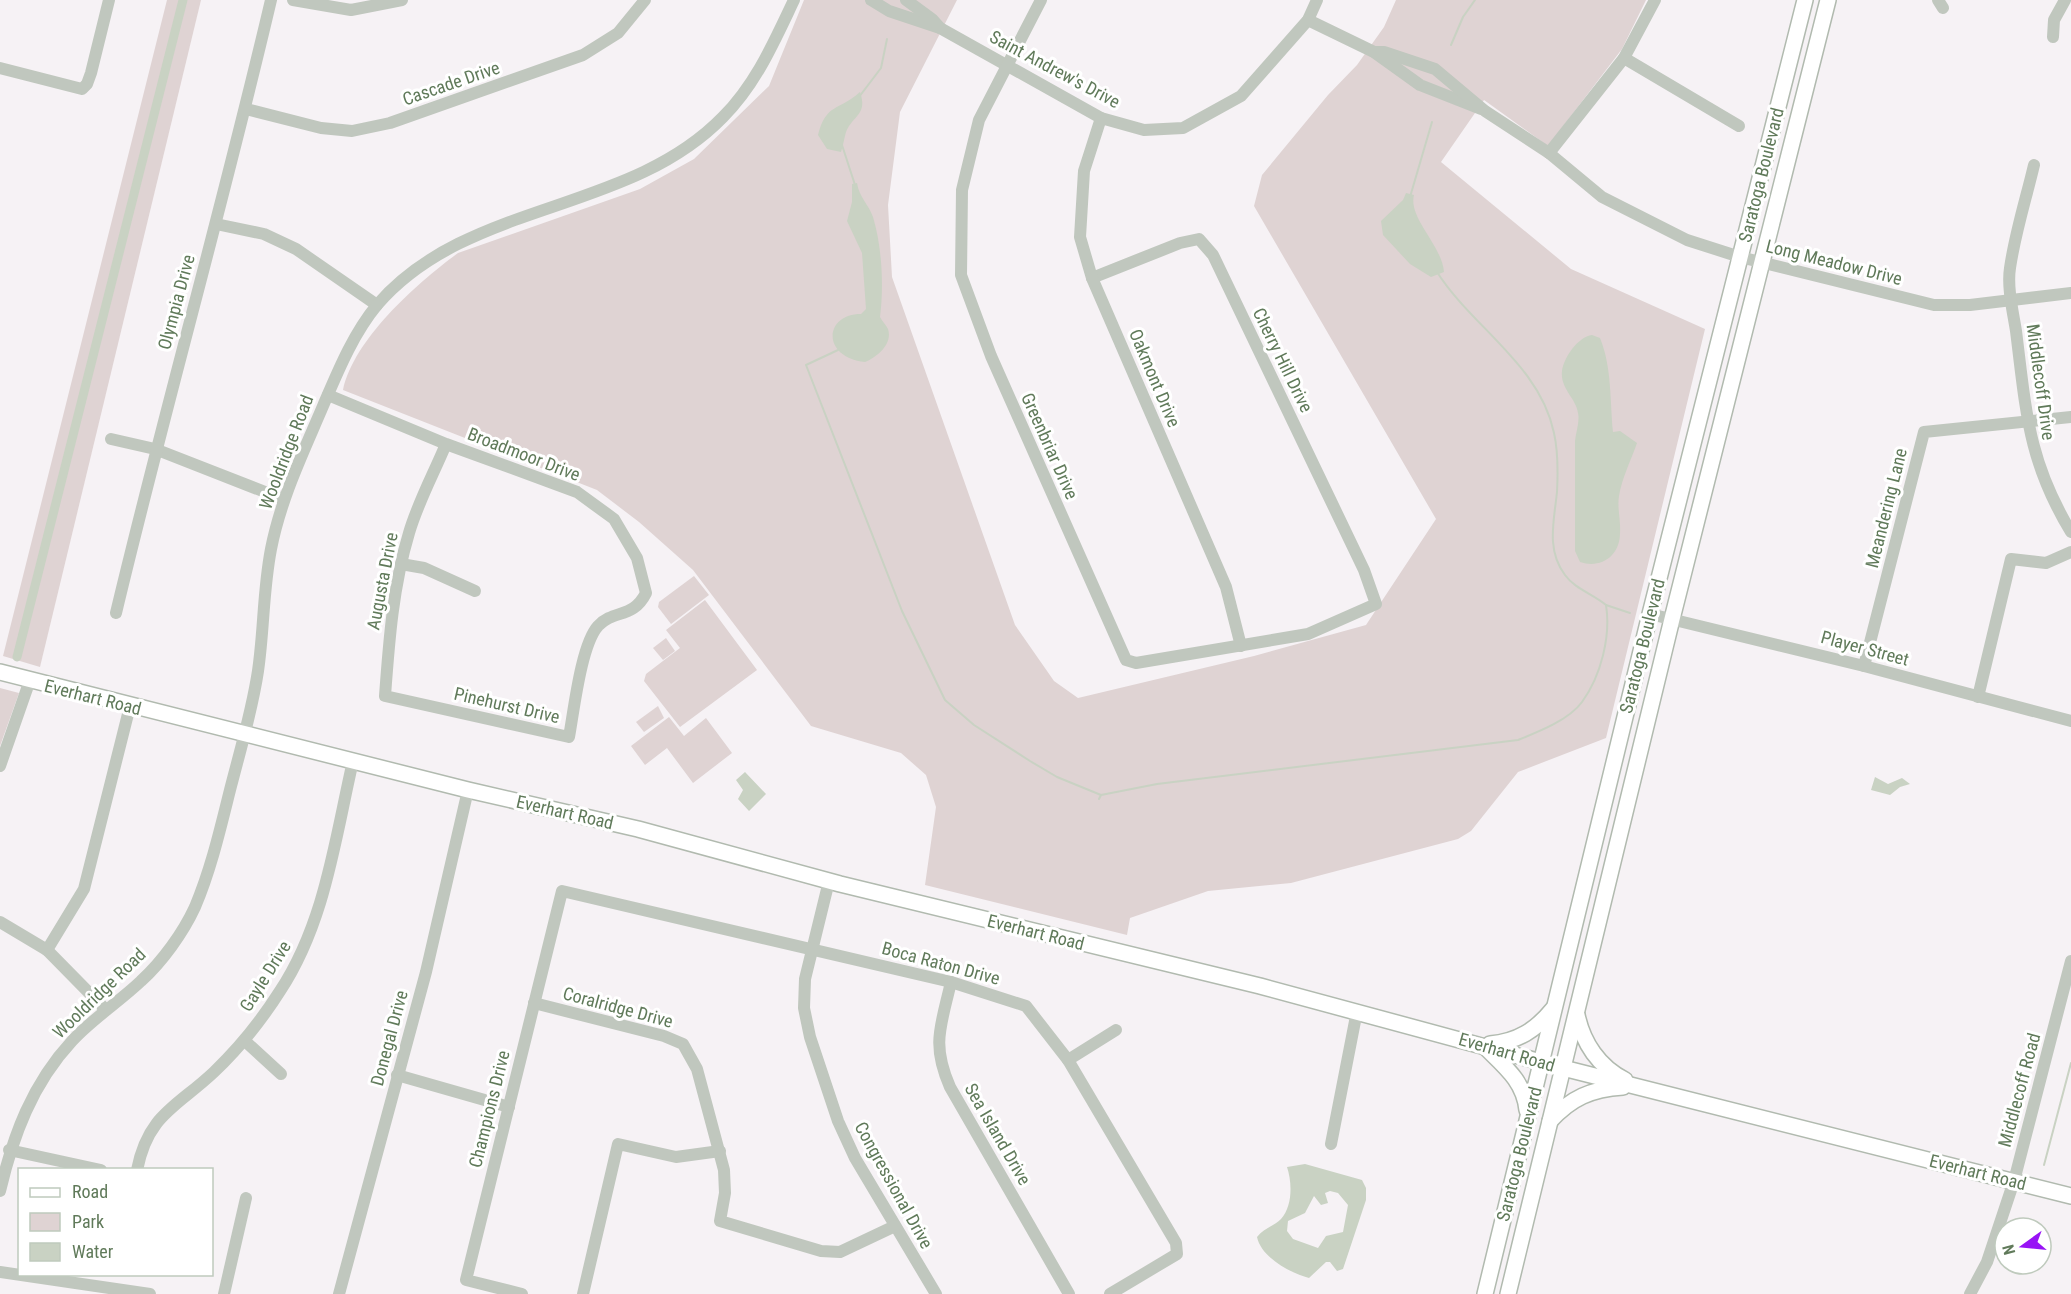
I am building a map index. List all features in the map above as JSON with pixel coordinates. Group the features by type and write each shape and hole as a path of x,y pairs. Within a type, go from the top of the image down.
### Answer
{"main road":[{"name":"Saratoga Boulevard","path":"1485,1294 1650,614 1805,0"},
{"name":"Saratoga Boulevard","path":"1508,1294 1672,620 1828,0"},
{"name":"Everhart Road","path":"0,672 468,790 638,829 829,881 1357,1011 1563,1068 2071,1196"},
{"path":"1483,1045 1509,1042 1526,1035 1542,1023 1555,1007"},
{"path":"1577,1014 1591,1051 1621,1078 1641,1088"},
{"path":"1483,1045 1516,1079 1523,1092 1528,1117"},
{"path":"1550,1121 1571,1101 1586,1092 1641,1088"}],"street":[{"path":"0,68 82,88 87,84 91,73 110,0"},
{"name":"Olympia Drive","path":"116,614 155,449 246,109 271,0"},
{"path":"293,0 351,10 402,0"},
{"name":"Cascade Drive","path":"246,109 321,128 352,131 390,123 584,55 618,33 645,0"},
{"name":"Wooldridge Road","path":"0,1191 9,1150 25,1110 48,1069 73,1040 143,980 192,914 207,879 245,735 259,667 261,610 271,549 284,499 342,363 377,305 408,275 457,244 632,178 671,158 699,139 743,95 766,58 794,0"},
{"name":"Saint Andrew's Drive","path":"871,0 889,11 940,28 1101,118 1144,130 1183,128 1241,96 1308,20 1317,0"},
{"name":"Saint Andrew's Drive","path":"906,0 932,19 940,28"},
{"name":"Greenbriar Drive","path":"1041,0 978,120 962,189 961,275 991,356 1126,660 1136,663 1308,634 1376,604"},
{"path":"1549,153 1624,58 1655,0"},
{"path":"2053,37 2054,20 2065,0"},
{"name":"Long Meadow Drive","path":"1308,20 1374,52 1420,86 1485,111"},
{"name":"Long Meadow Drive","path":"1374,52 1384,52 1435,69 1485,111 1549,153 1602,197 1687,240 1740,257 1934,305 1970,305 2071,293"},
{"path":"1624,58 1739,126"},
{"name":"Oakmont Drive","path":"1101,118 1084,171 1080,237 1092,278 1226,586 1241,646"},
{"path":"2012,300 2009,270 2034,165"},
{"path":"216,224 264,234 296,249 330,270 377,305"},
{"name":"Cherry Hill Drive","path":"1092,278 1180,243 1199,239 1214,255 1364,570 1376,604"},
{"name":"Middlecoff Drive","path":"2012,300 2026,421 2046,484 2071,532"},
{"name":"Broadmoor Drive","path":"328,395 446,444 577,492 614,519 637,558 646,593 640,606"},
{"name":"Meandering Lane","path":"1864,666 1924,432 2071,417"},
{"path":"111,440 155,449 284,499"},
{"name":"Augusta Drive","path":"385,696 390,628 401,564 410,530 446,444"},
{"path":"1978,697 2012,559 2046,563 2071,552"},
{"path":"401,564 424,568 475,591"},
{"name":"Pinehurst Drive","path":"385,696 568,737 588,640 600,624 640,606"},
{"name":"Player Street","path":"1650,614 1864,666 2071,721"},
{"path":"0,766 30,680"},
{"path":"47,950 84,889 130,706"},
{"name":"Gayle Drive","path":"137,1168 140,1153 152,1127 245,1041 281,990 309,939 322,895 352,761"},
{"name":"Donegal Drive","path":"339,1294 426,972 468,790"},
{"name":"Congressional Drive","path":"829,881 805,979 804,1008 810,1037 838,1121 855,1158 936,1294"},
{"name":"Boca Raton Drive","path":"562,891 951,982 1026,1006 1068,1060 1176,1243 1177,1254 1110,1294"},
{"name":"Champions Drive","path":"522,1294 466,1280 562,891"},
{"path":"0,922 47,950 106,1010"},
{"name":"Middlecoff Road","path":"1970,1294 1987,1262 2014,1181 2071,961"},
{"name":"Sea Island Drive","path":"951,982 938,1043 939,1063 950,1087 1069,1294"},
{"name":"Coralridge Drive","path":"534,1003 664,1036 683,1044 697,1069 720,1151 725,1193 720,1221 821,1251 840,1252 895,1226"},
{"path":"1330,1144 1357,1011"},
{"path":"1068,1060 1116,1030"},
{"path":"245,1041 280,1074"},
{"path":"397,1075 508,1107"},
{"path":"583,1294 618,1144 676,1157 720,1151"},
{"path":"9,1150 92,1168"},
{"path":"224,1294 246,1198"},
{"path":"0,1272 18,1275"},
{"path":"27,1276 150,1294"}],"green space":[{"path":"167,0 201,0 40,667 3,656"},
{"path":"804,0 957,0 900,112 888,205 892,277 1015,625 1054,681 1078,698 1254,656 1366,625 1436,519 1254,206 1262,175 1328,95 1357,65 1384,27 1396,0 1646,0 1622,49 1548,146 1484,100 1441,162 1571,269 1705,329 1606,738 1518,772 1471,831 1458,839 1291,883 1208,891 1130,918 1127,935 925,885 936,807 926,775 901,753 811,726 693,570 639,522 597,490 343,390 349,371 373,332 424,280 458,253 640,189 694,159 769,86"},
{"path":"694,576 709,595 671,624 658,607 659,602"},
{"path":"705,600 757,670 680,727 644,681 646,674 680,648 666,630"},
{"path":"666,638 675,651 663,660 653,648"},
{"path":"0,688 19,693 0,746"},
{"path":"658,706 664,718 644,732 636,722"},
{"path":"669,717 684,736 706,718 732,753 693,783 667,748 645,765 631,746"}],"water":[{"path":"860,92 861,110 846,132 841,152 827,149 818,135 825,117"},
{"path":"857,183 876,229 881,267 880,317 889,335 883,349 865,362 851,359 841,352 835,345 833,336 834,328 840,321 849,316 861,314 866,309 862,253 847,221 852,202 852,184"},
{"path":"1406,193 1414,195 1413,204 1416,213 1438,252 1444,272 1431,277 1410,264 1383,235 1381,221 1403,200"},
{"path":"1592,335 1600,338 1607,361 1613,432 1620,431 1637,443 1619,496 1620,533 1617,548 1608,559 1588,564 1580,562 1575,551 1575,441 1578,416 1577,408 1563,383 1562,371 1572,348"},
{"path":"745,772 766,794 749,811 738,799 743,790 736,780"},
{"path":"1875,777 1888,784 1902,778 1910,784 1900,787 1890,795 1871,790"},
{"path":"1305,1164 1362,1180 1366,1188 1366,1200 1343,1269 1337,1271 1330,1262 1326,1262 1309,1278 1277,1263 1260,1244 1257,1237 1281,1219 1288,1208 1290,1180 1287,1167","holes":["1330,1191 1338,1193 1348,1205 1343,1232 1326,1236 1318,1248 1293,1239 1287,1231 1288,1221 1305,1213 1314,1196 1321,1205 1328,1203 1325,1193"]}],"waterway":[{"path":"17,657 183,0"},
{"path":"1451,45 1463,17 1475,0"},
{"path":"859,97 881,68 887,39"},
{"path":"1410,197 1432,122"},
{"path":"842,145 855,185"},
{"path":"1101,795 1157,784 1518,740 1553,725 1576,708 1589,692 1606,642 1606,605 1569,580 1555,556 1553,524 1558,470 1554,433 1546,409 1535,387 1520,367 1468,311 1437,272"},
{"path":"838,350 806,365 902,611 945,700 974,725 1057,777 1101,795 1099,799"},
{"path":"1606,605 1630,613"},
{"path":"2044,1165 2071,1063"}]}
